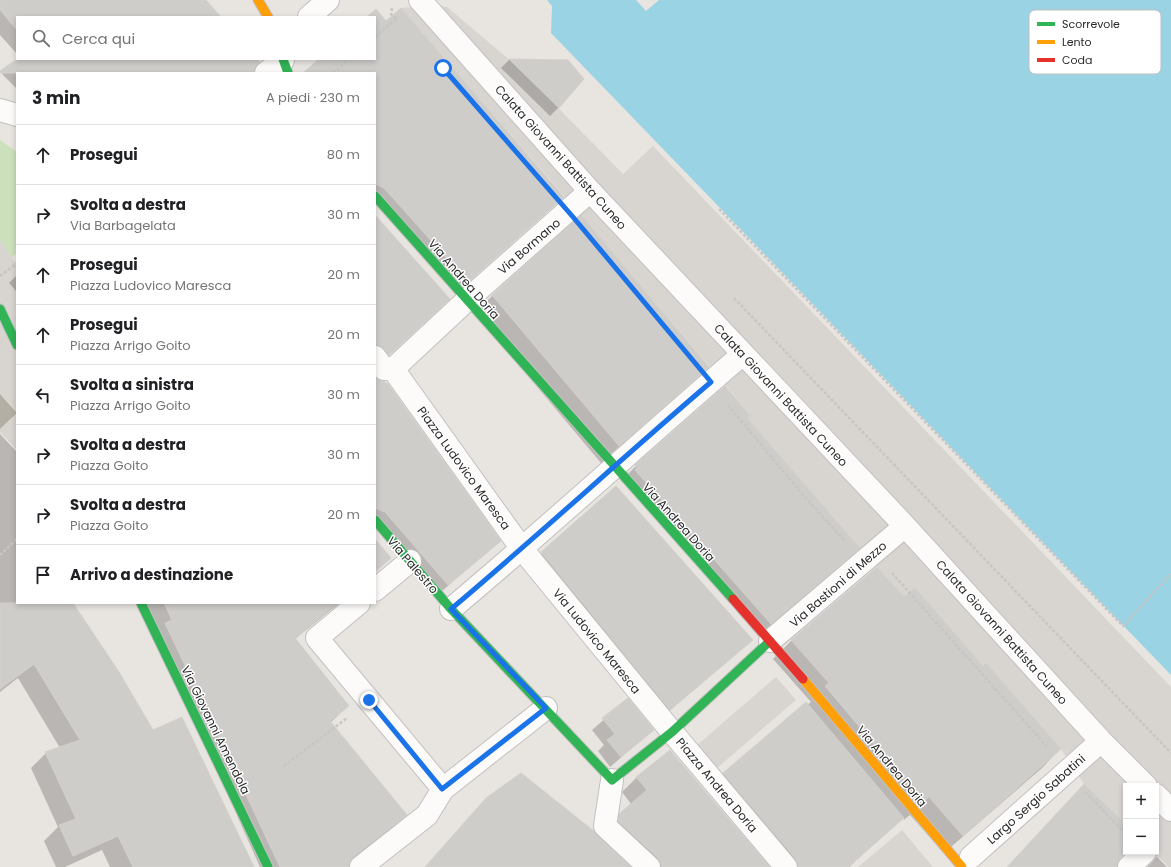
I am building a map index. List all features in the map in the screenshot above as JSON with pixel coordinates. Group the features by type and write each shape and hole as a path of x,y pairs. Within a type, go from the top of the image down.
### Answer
{"main road":[{"path":"258,0 267,16"},
{"name":"Via Andrea Doria","path":"376,197 770,642 964,864"},
{"path":"0,309 16,343"},
{"name":"Via Palestro","path":"376,521 451,609 546,708 612,780"},
{"name":"Via Giovanni Amendola","path":"142,604 268,867"},
{"name":"Piazza Andrea Doria","path":"672,732 770,642"},
{"path":"612,780 672,732"}],"street":[{"path":"310,16 328,0"},
{"name":"Calata Giovanni Battista Cuneo","path":"420,0 590,191 905,526 1101,741 1143,783"},
{"path":"268,72 284,64"},
{"path":"0,110 16,115"},
{"name":"Via Bormano","path":"467,300 590,191"},
{"path":"376,358 384,369 393,369 467,300"},
{"path":"451,609 522,550 613,466 743,354"},
{"name":"Piazza Ludovico Maresca","path":"393,369 522,550"},
{"name":"Via Bastioni di Mezzo","path":"770,642 905,526"},
{"name":"Via Ludovico Maresca","path":"522,550 672,732"},
{"path":"376,589 410,561"},
{"path":"358,604 317,638 442,789"},
{"path":"368,865 427,815 442,789 546,708"},
{"name":"Piazza Andrea Doria","path":"672,732 786,867"},
{"name":"Largo Sergio Sabatini","path":"964,864 1101,741"},
{"path":"612,780 605,826 649,867"},
{"path":"1159,798 1171,810"},
{"path":"1129,867 1142,855"}],"path":[{"path":"391,14 401,24"},
{"path":"376,36 396,19"},
{"path":"334,72 348,60"},
{"path":"719,209 1123,626 1171,574"},
{"path":"568,212 711,382 741,422 849,546"},
{"path":"0,276 16,264"},
{"path":"0,555 16,540"},
{"path":"910,593 1054,755"},
{"path":"284,766 344,720"},
{"path":"1081,787 1123,831"}],"shaded area":[{"path":"432,5 447,7 518,67 623,174 653,146 1171,687 1171,867 1169,867 1156,855 1159,855 1159,783 1123,783 1123,822 1084,784 1061,749 986,664 983,666 915,588 904,598 747,418 750,414 574,207 401,8"},
{"path":"0,240 16,264 16,410 0,393"},
{"path":"0,391 16,409 16,417 0,430"},
{"path":"16,415 16,449 0,432 0,429"},
{"path":"776,677 796,700 709,775 681,759"},
{"path":"902,830 933,867 858,867"}],"green space":[{"path":"0,140 16,151 16,254 11,258 0,240"}],"water":[{"path":"547,0 636,0 646,11 659,0 1171,0 1171,675 551,33 552,6"}],"building":[{"path":"0,0 206,0 220,16 16,16 16,29 0,10"},
{"path":"401,8 564,197 468,282 384,188 376,184 376,72 304,72 318,60 376,60 376,16 368,16 376,9 386,21"},
{"path":"509,59 568,60 584,79 559,108"},
{"path":"16,60 258,60 260,62 255,68 254,72 0,73 0,71"},
{"path":"581,215 709,367 619,446 492,295"},
{"path":"376,216 450,299 389,355 380,346 376,345"},
{"path":"376,378 388,384 501,541 448,585 385,512 376,508"},
{"path":"725,386 750,415 747,418 860,548 771,624 635,470 637,468 635,465"},
{"path":"616,486 753,640 670,710 541,552"},
{"path":"376,540 391,558 376,571"},
{"path":"877,567 904,597 915,588 983,666 986,663 1061,749 963,836 929,797 923,802 825,686 829,683 791,640"},
{"path":"0,603 74,604 119,672 153,730 182,717 254,867 133,867 118,836 73,856 59,825 76,819 45,752 80,740 34,664 0,689"},
{"path":"164,604 336,604 295,638 349,706 330,721 407,815 353,857 349,867 280,867 165,623 172,620"},
{"path":"628,698 654,730 621,757 607,740 615,734 602,718"},
{"path":"806,702 904,818 848,867 798,867 796,859 723,773"},
{"path":"670,750 770,867 661,867 658,858 618,821 619,814 647,790 636,777"},
{"path":"521,773 595,832 631,867 425,867 486,798"},
{"path":"1084,784 1123,822 1124,855 1120,858 1117,867 1007,867"}],"traffic: fast":[{"path":"283,60 288,72"},
{"path":"376,197 733,599"},
{"path":"0,309 16,343"},
{"path":"376,521 451,609 612,780 672,732 770,641"},
{"path":"141,604 268,867"}],"traffic: slow":[{"path":"258,0 267,16"},
{"path":"803,679 962,867"}],"traffic: jam":[{"path":"733,599 803,679"}],"route":[{"path":"369,700 442,789 546,708 451,609 522,550 613,466 711,382 573,217 443,68"}]}
